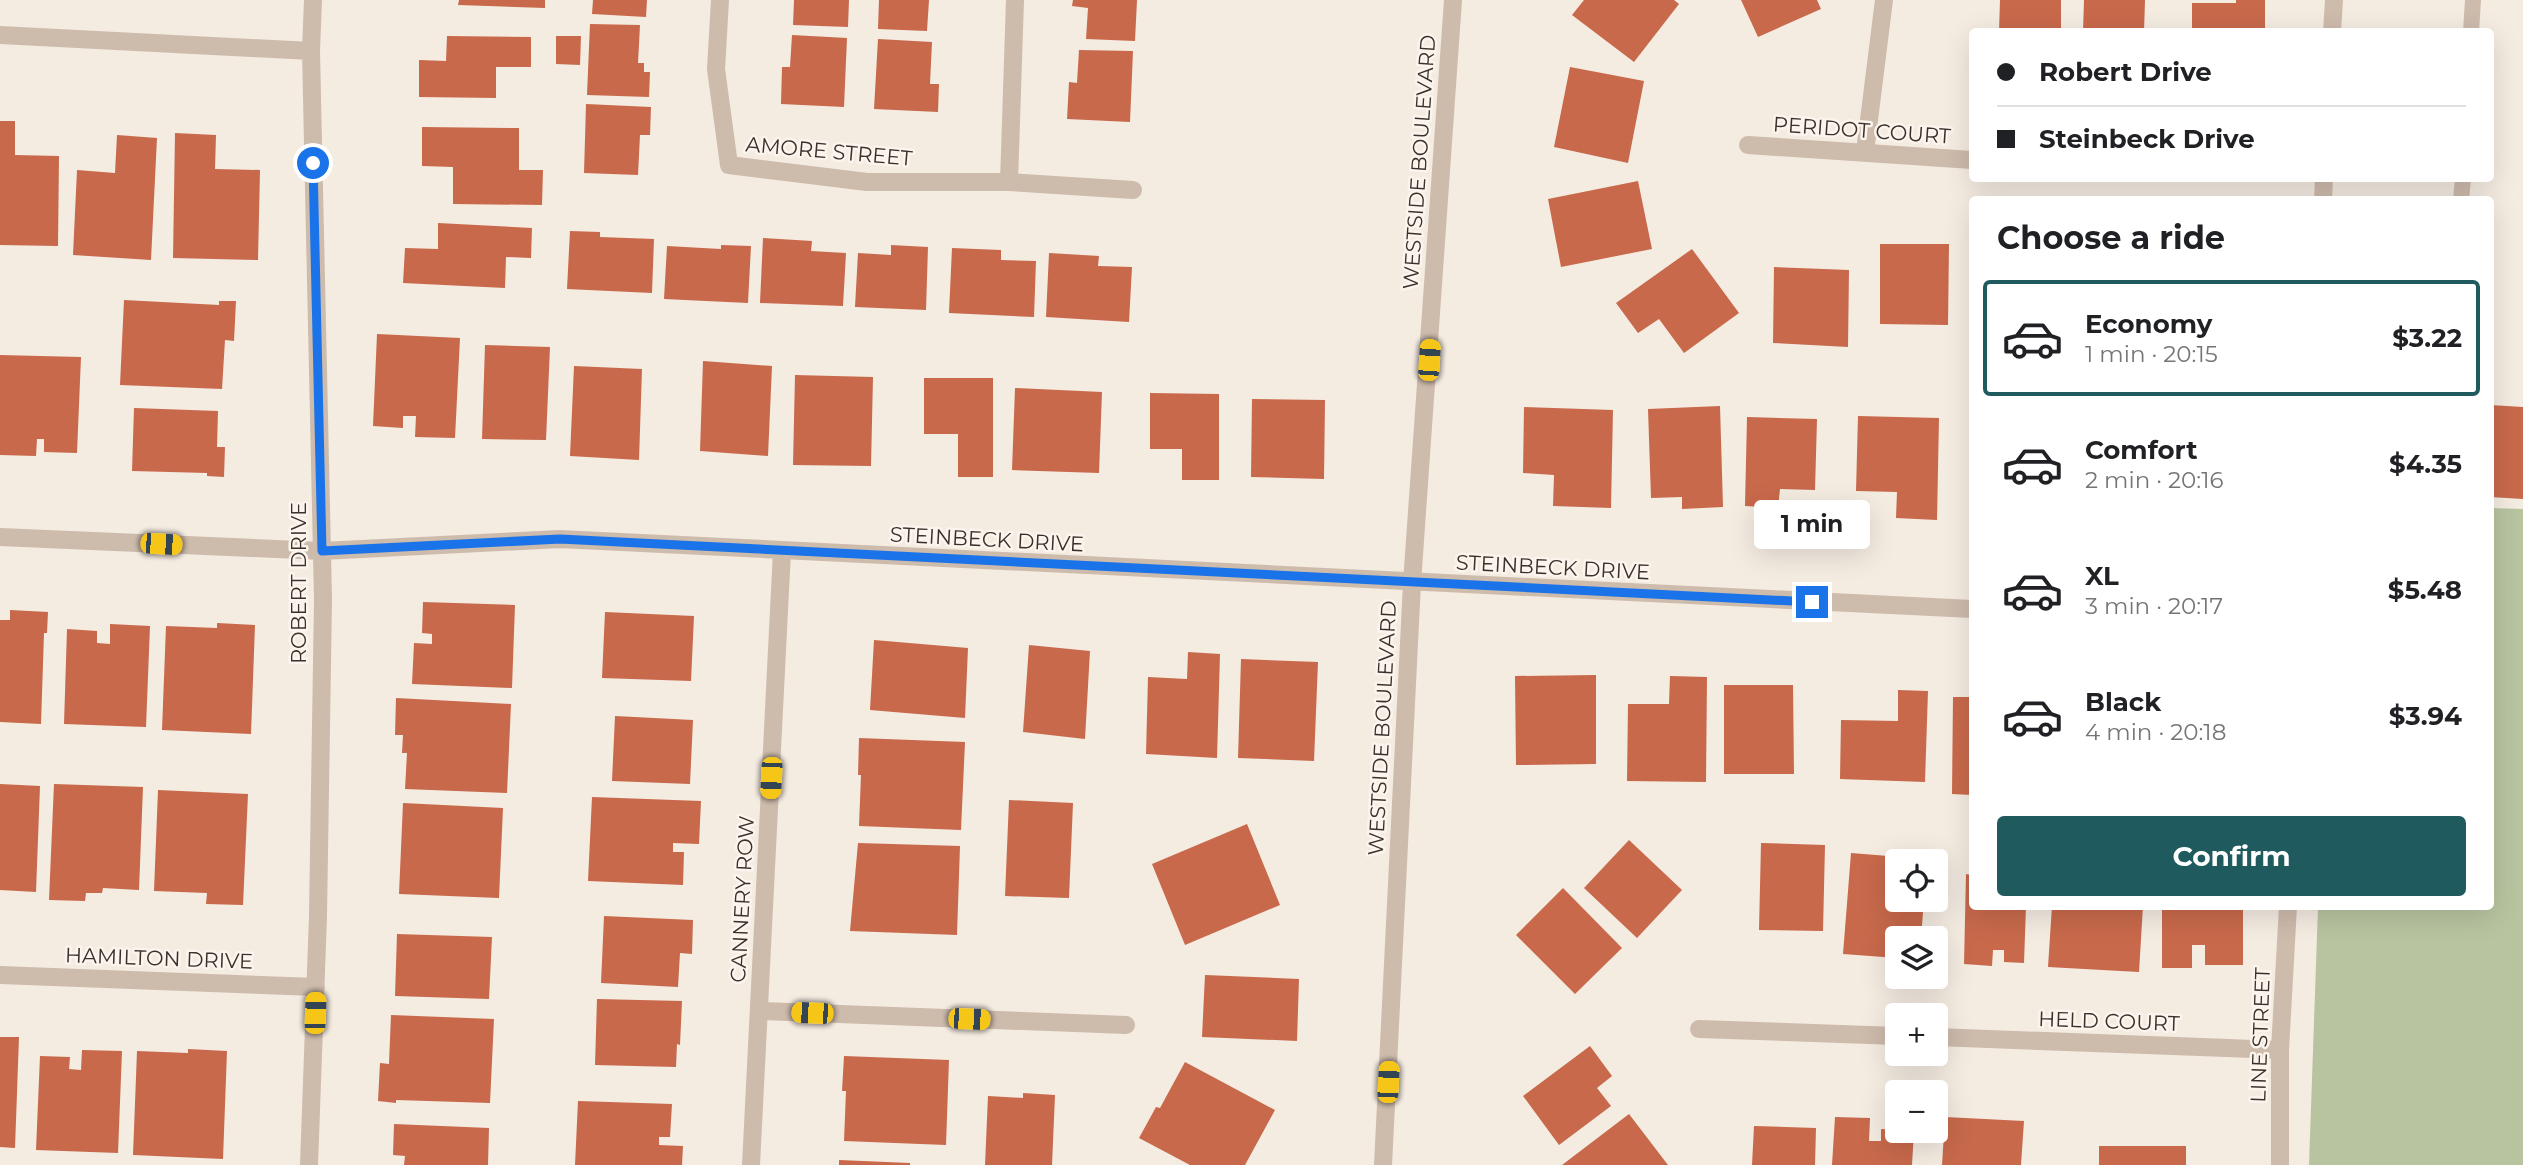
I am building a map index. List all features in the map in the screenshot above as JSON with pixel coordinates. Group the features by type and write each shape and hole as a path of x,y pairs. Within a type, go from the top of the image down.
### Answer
{"street":[{"name":"ROBERT DRIVE","path":"309,1165 316,987 322,551 310,51 313,0"},
{"name":"AMORE STREET","path":"720,0 716,69 729,165 867,181 1009,181 1133,190"},
{"path":"1009,181 1016,0"},
{"name":"WESTSIDE BOULEVARD","path":"1384,1165 1412,583 1453,0"},
{"path":"1865,152 1884,0"},
{"path":"2332,28 2334,0"},
{"path":"0,35 310,51"},
{"name":"PERIDOT COURT","path":"1748,145 1969,160"},
{"name":"STEINBECK DRIVE","path":"0,537 322,551 560,539 1969,610"},
{"name":"CANNERY ROW","path":"751,1165 782,551"},
{"name":"LINE STREET","path":"2280,1165 2280,1050 2288,910"},
{"name":"HAMILTON DRIVE","path":"0,975 316,987"},
{"path":"759,1011 1126,1025"},
{"path":"1699,1028 1885,1036"},
{"name":"HELD COURT","path":"1948,1037 2280,1050"}],"lane":[{"path":"2471,28 2473,0"}],"green space":[{"path":"2494,508 2523,509 2523,1165 2309,1165 2318,910 2494,910"}],"building":[{"path":"459,0 545,0 545,8 458,5"},
{"path":"593,0 647,0 646,17 592,14"},
{"path":"794,0 849,0 848,27 793,25"},
{"path":"879,0 929,0 927,31 878,29"},
{"path":"1073,0 1137,0 1135,41 1086,39 1088,8 1072,6"},
{"path":"1584,0 1674,0 1679,4 1634,62 1572,15"},
{"path":"1741,0 1817,0 1821,9 1758,37"},
{"path":"2000,0 2061,0 2061,28 1999,28"},
{"path":"2084,0 2145,0 2144,28 2083,28"},
{"path":"2236,0 2265,0 2265,28 2192,28 2192,3 2236,3"},
{"path":"590,24 640,25 638,63 644,63 644,72 650,72 649,97 587,95"},
{"path":"792,35 847,38 844,107 781,104 782,67 790,67"},
{"path":"447,36 531,37 531,67 496,67 496,98 419,97 419,60 446,61"},
{"path":"556,36 581,36 580,65 556,64"},
{"path":"878,39 932,42 930,84 939,84 938,112 874,109"},
{"path":"1079,50 1133,51 1130,122 1067,119 1069,82 1077,83"},
{"path":"1570,67 1644,81 1628,163 1554,147"},
{"path":"586,104 651,107 650,135 640,135 638,175 584,173"},
{"path":"0,121 15,121 15,155 59,156 58,246 0,245"},
{"path":"422,127 519,128 519,170 543,170 542,205 453,204 453,167 422,166"},
{"path":"175,133 216,135 215,169 260,170 258,260 173,258"},
{"path":"117,135 157,138 151,260 73,255 77,170 115,173"},
{"path":"1638,181 1652,249 1561,267 1548,199"},
{"path":"438,223 532,228 531,258 506,257 505,288 403,283 405,248 438,249"},
{"path":"570,231 600,232 600,237 654,239 652,293 567,289"},
{"path":"763,238 812,241 811,251 846,253 843,306 760,303"},
{"path":"1880,244 1949,244 1948,325 1880,324"},
{"path":"721,245 751,246 748,303 664,299 667,246 721,249"},
{"path":"891,245 928,247 926,310 855,307 858,253 891,255"},
{"path":"952,248 1001,250 1001,260 1036,261 1034,317 949,313"},
{"path":"1692,249 1739,313 1684,353 1659,319 1638,333 1616,303"},
{"path":"1049,253 1099,256 1098,266 1132,267 1129,322 1046,317"},
{"path":"1774,267 1849,270 1848,347 1773,343"},
{"path":"124,300 219,305 219,301 236,301 234,341 225,340 222,389 120,385"},
{"path":"377,334 460,338 455,438 415,437 416,416 403,416 403,428 373,426"},
{"path":"485,345 550,347 546,440 482,439"},
{"path":"0,355 81,357 77,453 44,452 44,439 37,439 36,456 0,455"},
{"path":"703,361 772,366 768,456 700,451"},
{"path":"574,366 642,369 639,460 570,456"},
{"path":"795,375 873,377 871,466 793,465"},
{"path":"924,378 993,378 993,477 958,477 958,434 924,434"},
{"path":"1015,388 1102,392 1099,473 1012,470"},
{"path":"1150,393 1219,394 1219,480 1182,480 1182,449 1150,449"},
{"path":"1252,399 1325,400 1324,479 1251,477"},
{"path":"2494,405 2523,407 2523,499 2494,497"},
{"path":"1720,406 1723,507 1682,509 1682,497 1651,498 1648,409"},
{"path":"1524,407 1613,410 1611,508 1553,506 1554,475 1523,473"},
{"path":"134,408 218,411 217,447 225,447 224,477 207,476 207,473 132,471"},
{"path":"1858,416 1939,418 1937,520 1896,518 1897,492 1856,491"},
{"path":"1747,417 1817,419 1815,490 1780,489 1778,508 1745,506"},
{"path":"423,602 515,605 512,688 412,684 414,643 432,644 432,634 422,633"},
{"path":"10,610 48,612 47,633 44,633 41,724 0,722 0,620 10,620"},
{"path":"605,612 694,616 691,681 602,678"},
{"path":"217,623 255,625 251,734 162,730 166,626 217,628"},
{"path":"110,624 150,626 146,727 64,724 67,629 97,631 97,643 110,644"},
{"path":"874,640 968,648 965,718 870,710"},
{"path":"1029,645 1090,651 1085,739 1023,732"},
{"path":"1188,652 1220,654 1217,758 1146,754 1148,677 1187,679"},
{"path":"1241,659 1318,662 1314,761 1238,758"},
{"path":"1596,675 1596,764 1516,765 1515,676"},
{"path":"1670,676 1707,677 1706,782 1627,781 1628,704 1669,704"},
{"path":"1724,685 1793,685 1794,774 1724,774"},
{"path":"1898,690 1928,691 1925,782 1840,779 1841,720 1898,721"},
{"path":"1953,697 1969,697 1969,795 1952,794"},
{"path":"396,698 511,704 507,793 405,789 407,753 402,753 403,735 395,735"},
{"path":"615,716 693,720 690,784 612,781"},
{"path":"859,738 965,742 961,830 859,826"},
{"path":"0,784 40,786 36,892 0,890"},
{"path":"54,784 143,787 139,890 103,888 102,893 86,893 85,901 49,900"},
{"path":"158,790 248,794 243,905 206,904 207,893 154,891"},
{"path":"592,797 701,801 699,844 673,843 673,852 684,852 683,885 588,881"},
{"path":"1009,800 1073,803 1069,898 1005,896"},
{"path":"403,803 503,808 499,898 399,894"},
{"path":"1247,824 1280,905 1185,945 1152,864"},
{"path":"1629,840 1682,890 1637,938 1584,888"},
{"path":"858,843 960,846 957,935 850,931"},
{"path":"1761,843 1825,845 1823,931 1759,930"},
{"path":"1851,853 1885,856 1885,912 1923,912 1922,926 1885,926 1885,957 1843,954"},
{"path":"1966,874 1969,874 1969,910 2026,910 2024,963 2004,962 2004,950 1993,950 1992,966 1964,964"},
{"path":"1563,888 1622,948 1575,994 1516,935"},
{"path":"2052,910 2143,910 2139,972 2048,967"},
{"path":"2162,910 2243,910 2243,965 2205,965 2205,945 2192,945 2192,968 2162,968"},
{"path":"604,916 693,920 692,954 680,953 678,987 601,983"},
{"path":"397,934 492,937 489,999 395,996"},
{"path":"1205,975 1299,979 1297,1041 1202,1037"},
{"path":"597,999 682,1001 676,1067 595,1065"},
{"path":"391,1015 494,1019 490,1103 378,1101 380,1063 389,1064"},
{"path":"0,1037 19,1037 15,1148 0,1147"},
{"path":"1590,1046 1612,1076 1597,1088 1611,1106 1559,1145 1523,1096"},
{"path":"188,1049 227,1051 223,1159 133,1155 137,1051 188,1053"},
{"path":"82,1050 122,1051 118,1153 36,1150 40,1056 70,1057 69,1069 81,1070"},
{"path":"844,1056 949,1060 946,1145 844,1141"},
{"path":"1185,1062 1275,1110 1245,1165 1190,1165 1139,1138 1156,1107 1160,1108"},
{"path":"1023,1093 1055,1095 1052,1165 985,1165 988,1096 1023,1098"},
{"path":"578,1101 672,1104 670,1137 659,1137 659,1145 683,1146 682,1165 575,1165"},
{"path":"1629,1114 1668,1165 1562,1165"},
{"path":"1835,1117 1870,1118 1869,1141 1881,1141 1881,1129 1885,1129 1885,1143 1913,1143 1912,1165 1832,1165"},
{"path":"1948,1117 2024,1121 2021,1165 1942,1165 1943,1143 1948,1143"},
{"path":"394,1124 489,1128 488,1165 404,1165 405,1156 393,1155"},
{"path":"1754,1126 1816,1128 1815,1165 1752,1165"},
{"path":"2099,1146 2186,1146 2186,1165 2099,1165"},
{"path":"839,1160 910,1163 910,1165 839,1165"}],"route":[{"path":"313,163 322,551 560,539 1812,602"}]}
